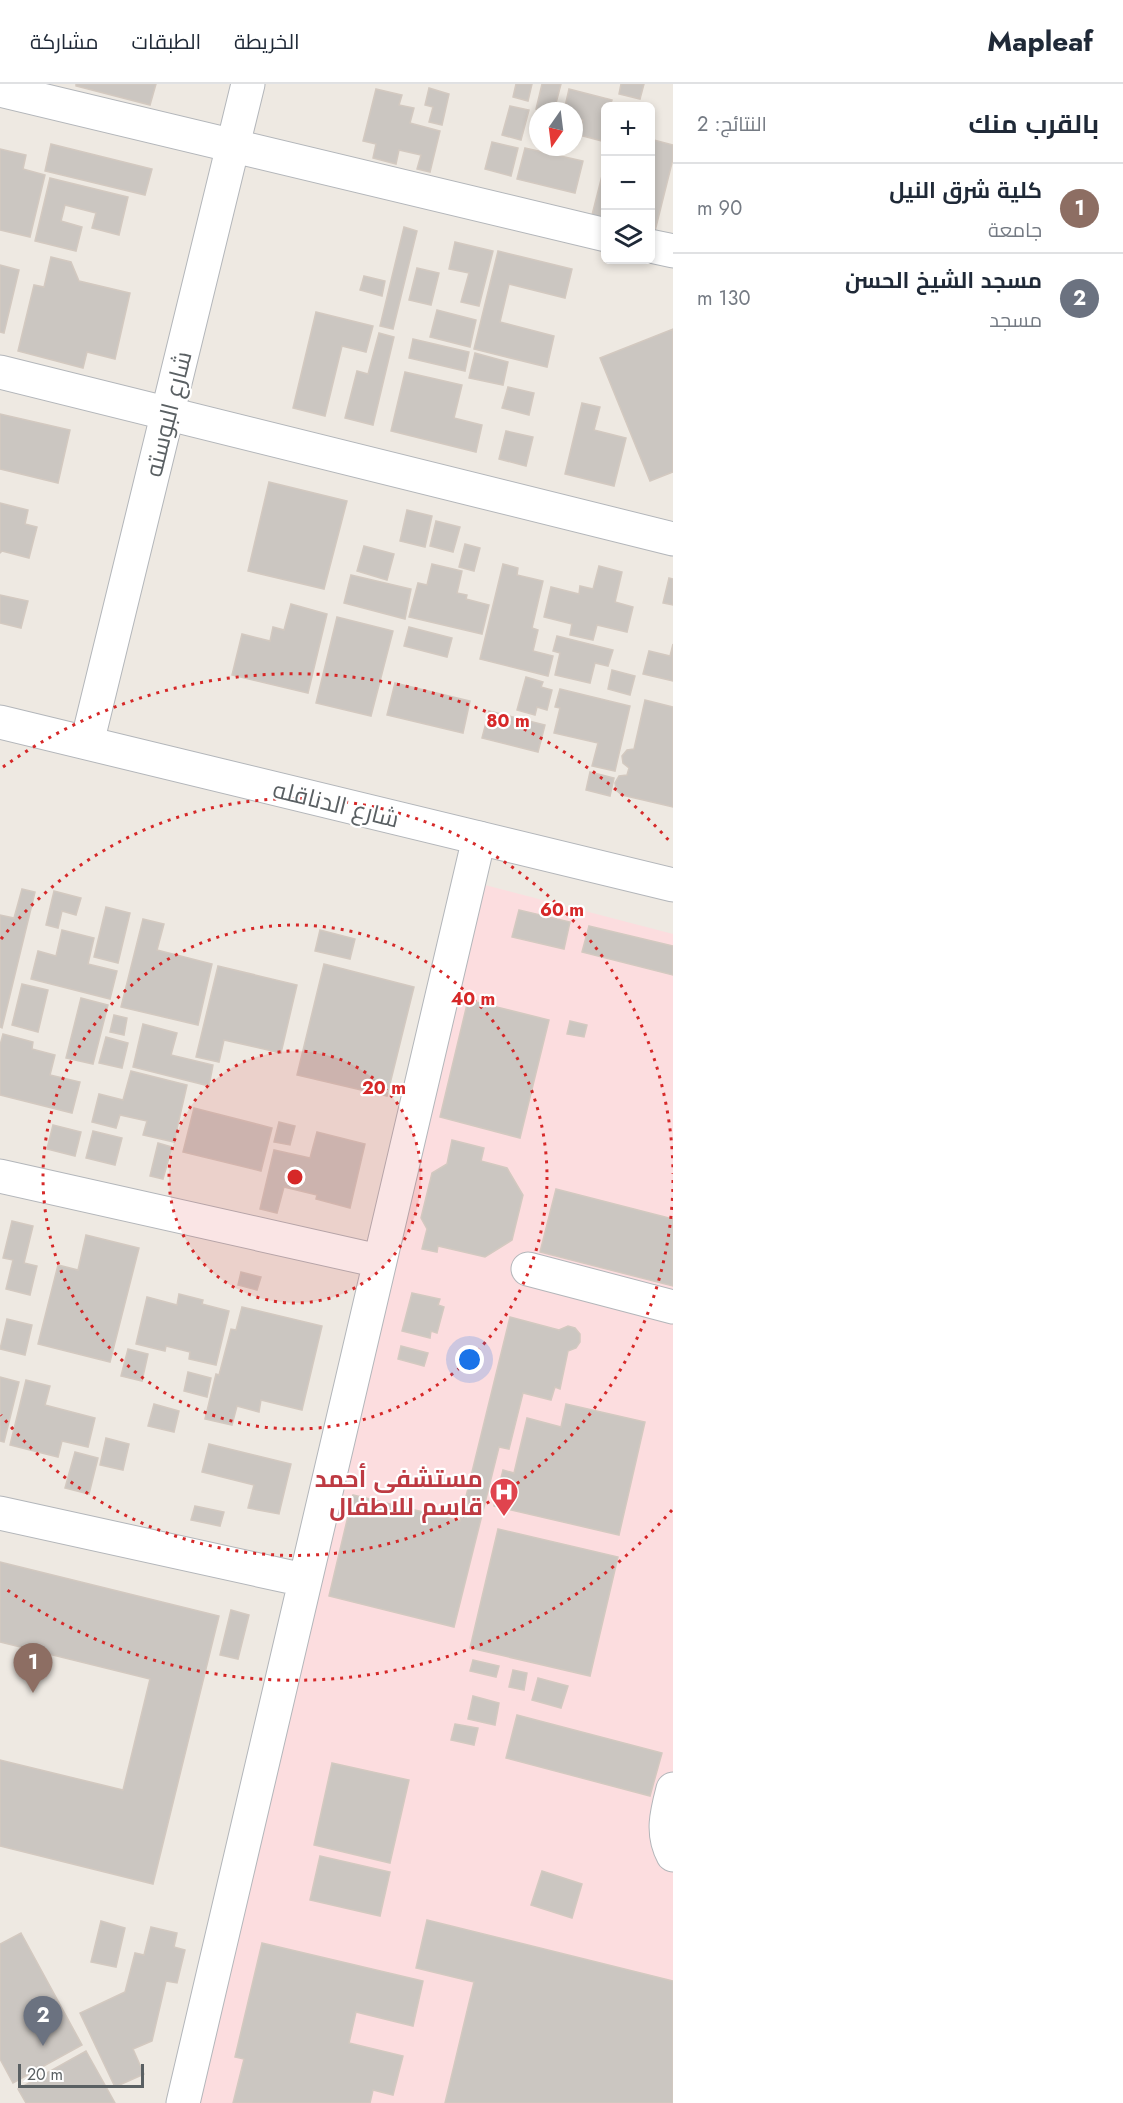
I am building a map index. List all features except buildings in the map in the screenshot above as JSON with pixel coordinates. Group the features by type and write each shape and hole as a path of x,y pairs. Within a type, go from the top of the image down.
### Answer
{"street":[{"name":"شارع البوسته","path":"87,743 248,84"},
{"path":"0,90 601,234"},
{"path":"655,247 673,252"},
{"path":"0,372 673,539"},
{"name":"شارع الدناقله","path":"0,722 673,885"},
{"path":"183,2103 479,838"},
{"path":"0,1176 380,1261"},
{"path":"528,1269 673,1307"},
{"path":"0,1513 304,1580"},
{"path":"673,1789 665,1824 668,1845 673,1855"}],"shaded area":[{"name":"مستشفى أحمد قاسم للاطفال","path":"485,885 673,934 673,2103 195,2103"}],"place":[{"name":"مستشفى أحمد قاسم للاطفال","path":"504,1518"},
{"name":"كلية شرق النيل","path":"33,1693"},
{"name":"مسجد الشيخ الحسن","path":"43,2046"}]}
